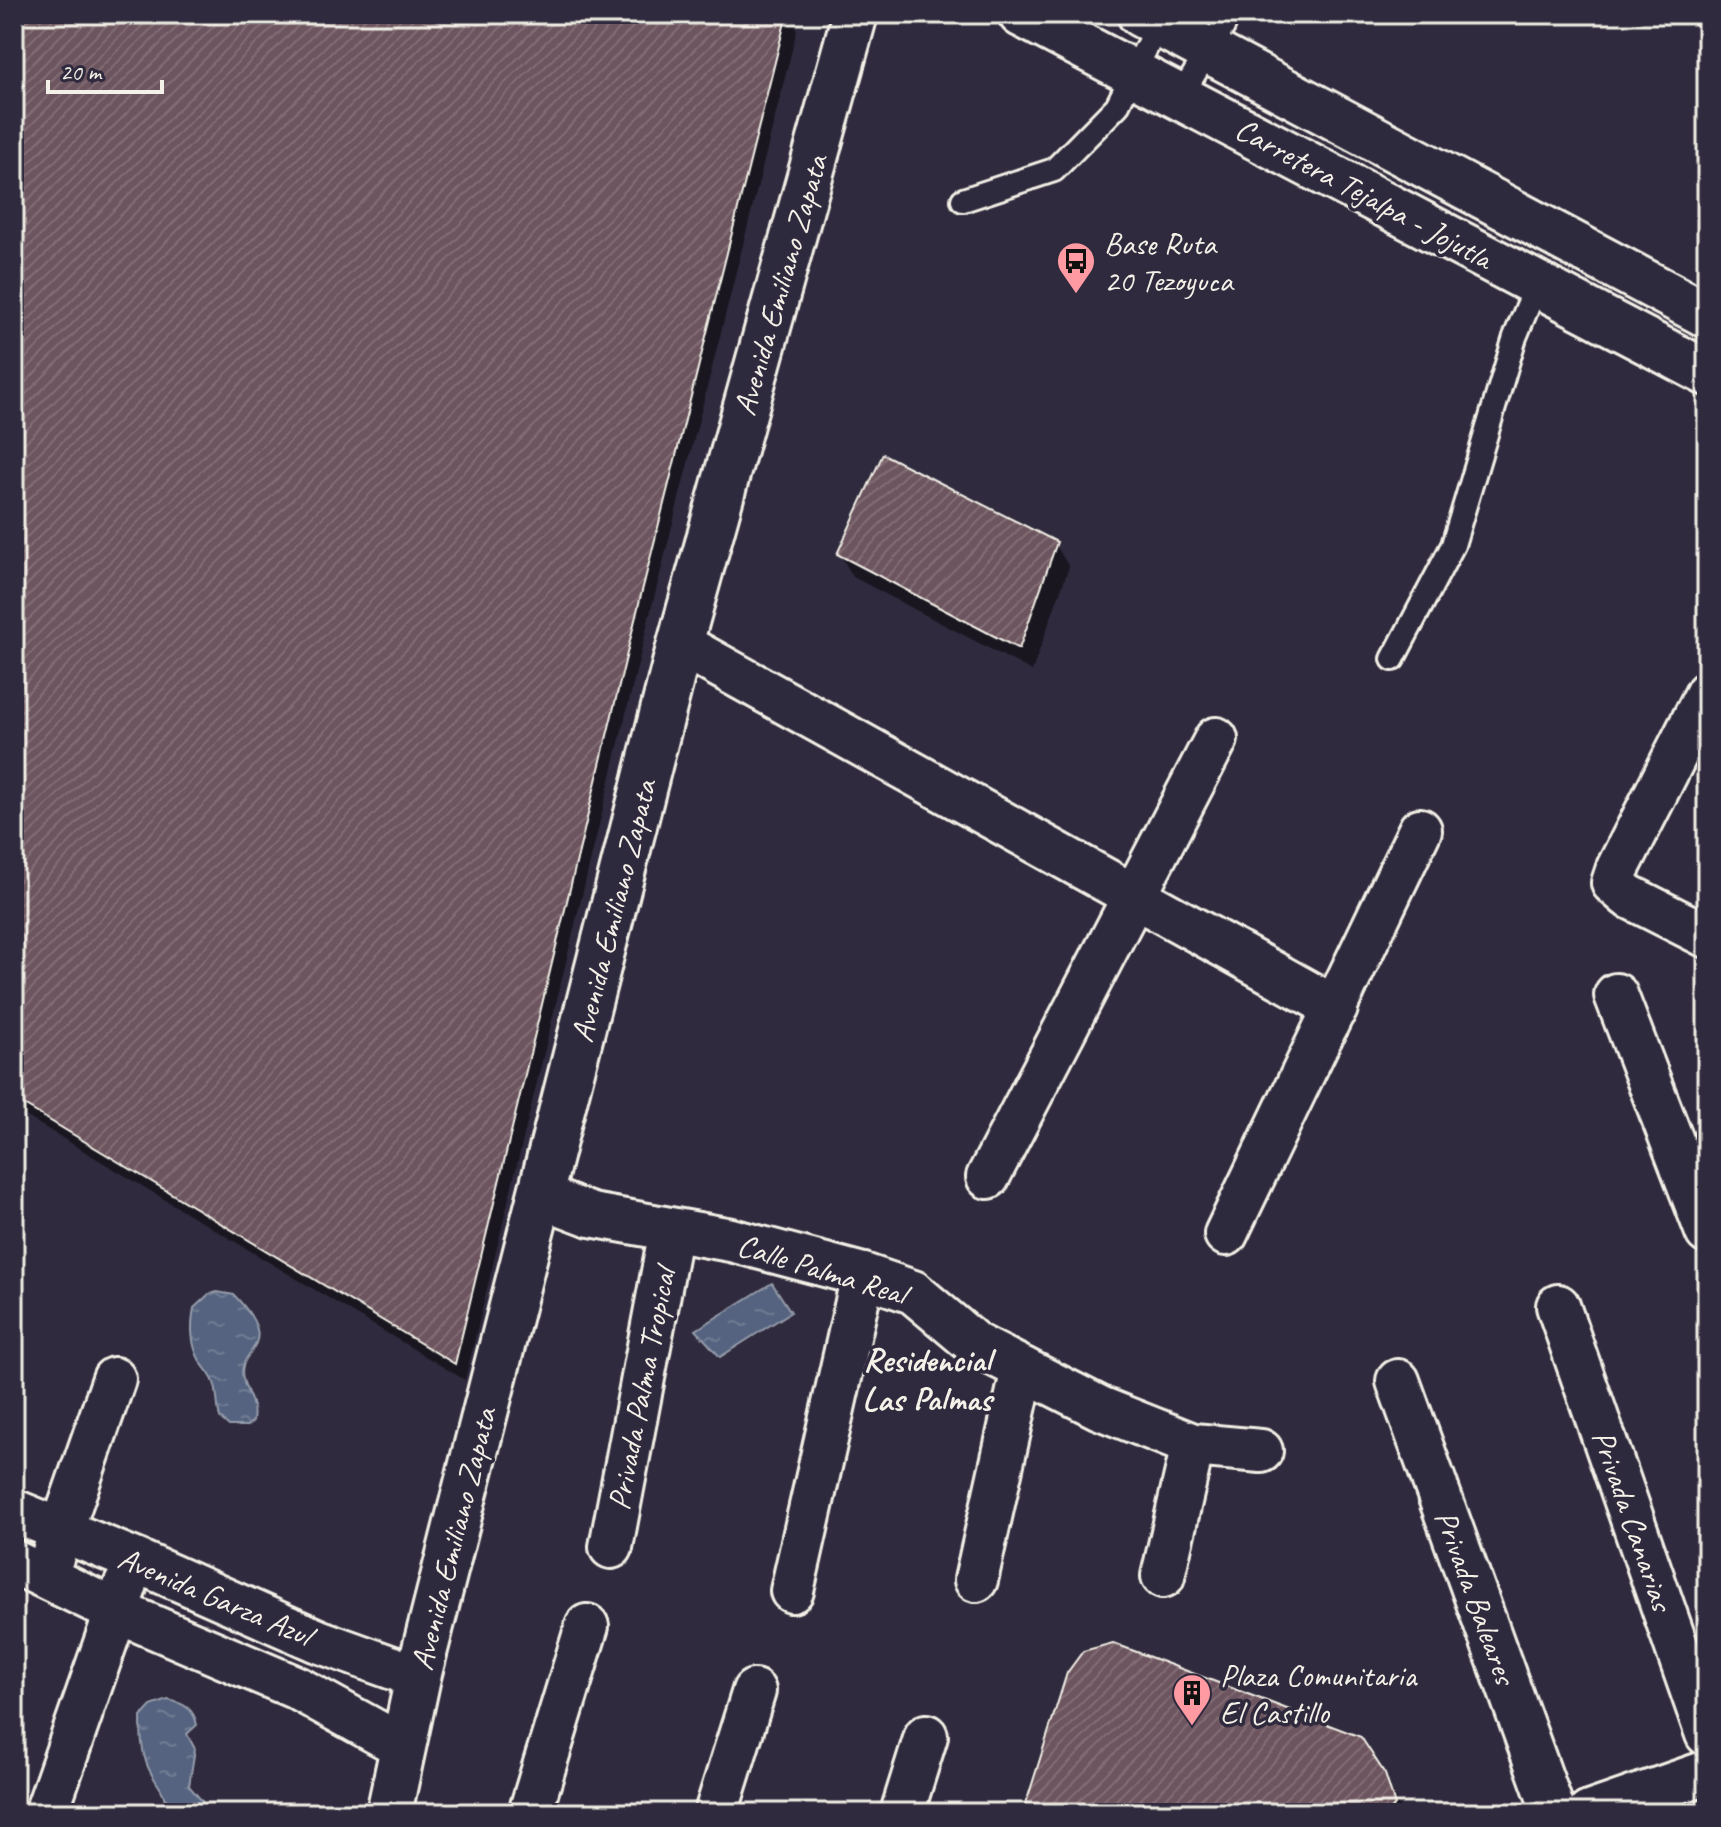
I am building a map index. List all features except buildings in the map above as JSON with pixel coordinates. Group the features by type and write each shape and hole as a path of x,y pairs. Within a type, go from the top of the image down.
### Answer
{"street":[{"name":"Avenida Emiliano Zapata","path":"389,1813 418,1677 680,644 855,14"},
{"name":"Carretera Tejalpa - Jojutla","path":"1021,14 1707,373"},
{"name":"Carretera Tejalpa - Jojutla","path":"1149,19 1218,33 1707,315"},
{"path":"680,644 1336,1008"},
{"path":"1707,693 1613,883 1628,896 1707,936"},
{"path":"988,1177 1216,739"},
{"path":"1226,1234 1420,830"},
{"path":"1616,995 1707,1232"},
{"name":"Calle Palma Real","path":"541,1196 591,1215 731,1240 863,1275 913,1292 976,1345 1100,1408 1193,1445 1261,1451"},
{"name":"Privada Palma Tropical","path":"611,1547 671,1230"},
{"path":"792,1591 863,1275"},
{"name":"Privada Canarias","path":"1558,1306 1707,1734"},
{"path":"976,1580 1023,1369"},
{"path":"30,1570 60,1531 114,1379"},
{"name":"Privada Baleares","path":"1398,1381 1554,1813"},
{"path":"1163,1576 1193,1445"},
{"name":"Avenida Garza Azul","path":"14,1511 356,1656 418,1677"},
{"path":"46,1813 135,1560"},
{"name":"Avenida Garza Azul","path":"30,1570 116,1611 297,1688 402,1746"},
{"path":"530,1813 587,1626"},
{"path":"338,1711 356,1656"},
{"path":"716,1813 754,1691"},
{"path":"902,1813 926,1736"},
{"path":"1589,1813 1707,1772"}],"lane":[{"path":"963,200 1054,170 1117,106 1135,73 1149,19"},
{"path":"1180,97 1218,33"},
{"path":"1393,659 1453,545 1515,337 1537,284"}],"water":[{"path":"772,1283 791,1312 720,1357 696,1330"},
{"path":"217,1292 234,1295 256,1326 258,1337 242,1368 253,1409 253,1421 247,1426 229,1426 220,1418 214,1382 194,1347 194,1308 208,1295"},
{"path":"168,1700 187,1708 196,1719 197,1725 187,1734 195,1749 189,1786 202,1801 204,1813 167,1813 162,1792 146,1761 141,1717 151,1706"}],"place":[{"name":"Base Ruta 20 Tezoyuca","path":"1076,295"},
{"name":"Plaza Comunitaria El Castillo","path":"1192,1727"}],"district":[{"name":"Residencial Las Palmas","path":"927,1378"}]}
